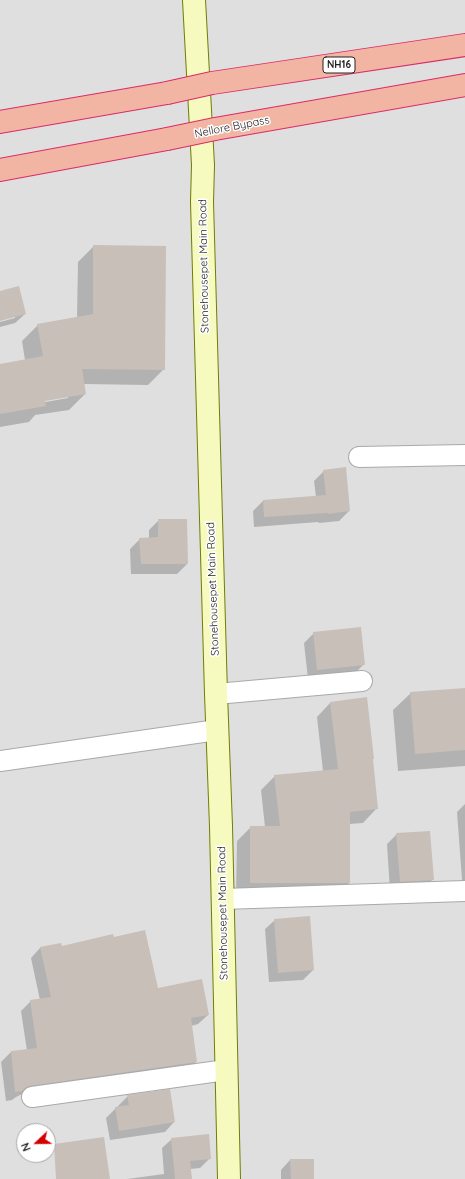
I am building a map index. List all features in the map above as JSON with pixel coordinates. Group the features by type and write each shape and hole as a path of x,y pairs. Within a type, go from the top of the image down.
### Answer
{"highway":[{"name":"NH16","path":"0,122 167,93 212,83 465,45"},
{"name":"Nellore Bypass","path":"0,170 215,129 465,85"}],"main road":[{"name":"Stonehousepet Main Road","path":"194,0 203,165 202,202 223,899 228,1179"}],"street":[{"path":"359,457 465,454"},
{"path":"216,694 362,681"},
{"path":"0,760 217,730"},
{"path":"223,899 465,891"},
{"path":"32,1097 226,1070"}],"shaded area":[{"path":"0,0 465,0 465,1179 0,1179"}],"building":[{"path":"93,245 166,246 165,370 82,369 86,394 45,401 46,406 0,414 0,364 43,356 37,324 93,314"},
{"path":"19,286 26,314 0,321 0,291"},
{"path":"346,467 350,511 328,514 264,517 263,500 326,495 323,470"},
{"path":"158,519 187,519 188,564 141,564 139,538 158,537"},
{"path":"361,627 365,665 317,670 313,632"},
{"path":"465,688 465,750 415,754 410,692"},
{"path":"367,697 378,809 350,812 350,883 250,883 250,826 280,826 274,775 338,769 330,702"},
{"path":"430,831 434,880 400,882 396,833"},
{"path":"310,916 314,970 278,973 274,919"},
{"path":"145,930 158,988 202,979 209,1015 191,1018 197,1062 30,1086 22,1091 15,1092 11,1051 37,1048 30,1000 51,997 40,947 61,943 62,946 113,934 114,937"},
{"path":"170,1089 175,1122 119,1131 115,1107 129,1105 127,1095"},
{"path":"209,1134 211,1159 190,1161 192,1179 175,1179 171,1138"},
{"path":"104,1137 110,1179 56,1179 56,1144"},
{"path":"290,1159 314,1159 314,1179 291,1179"}]}
